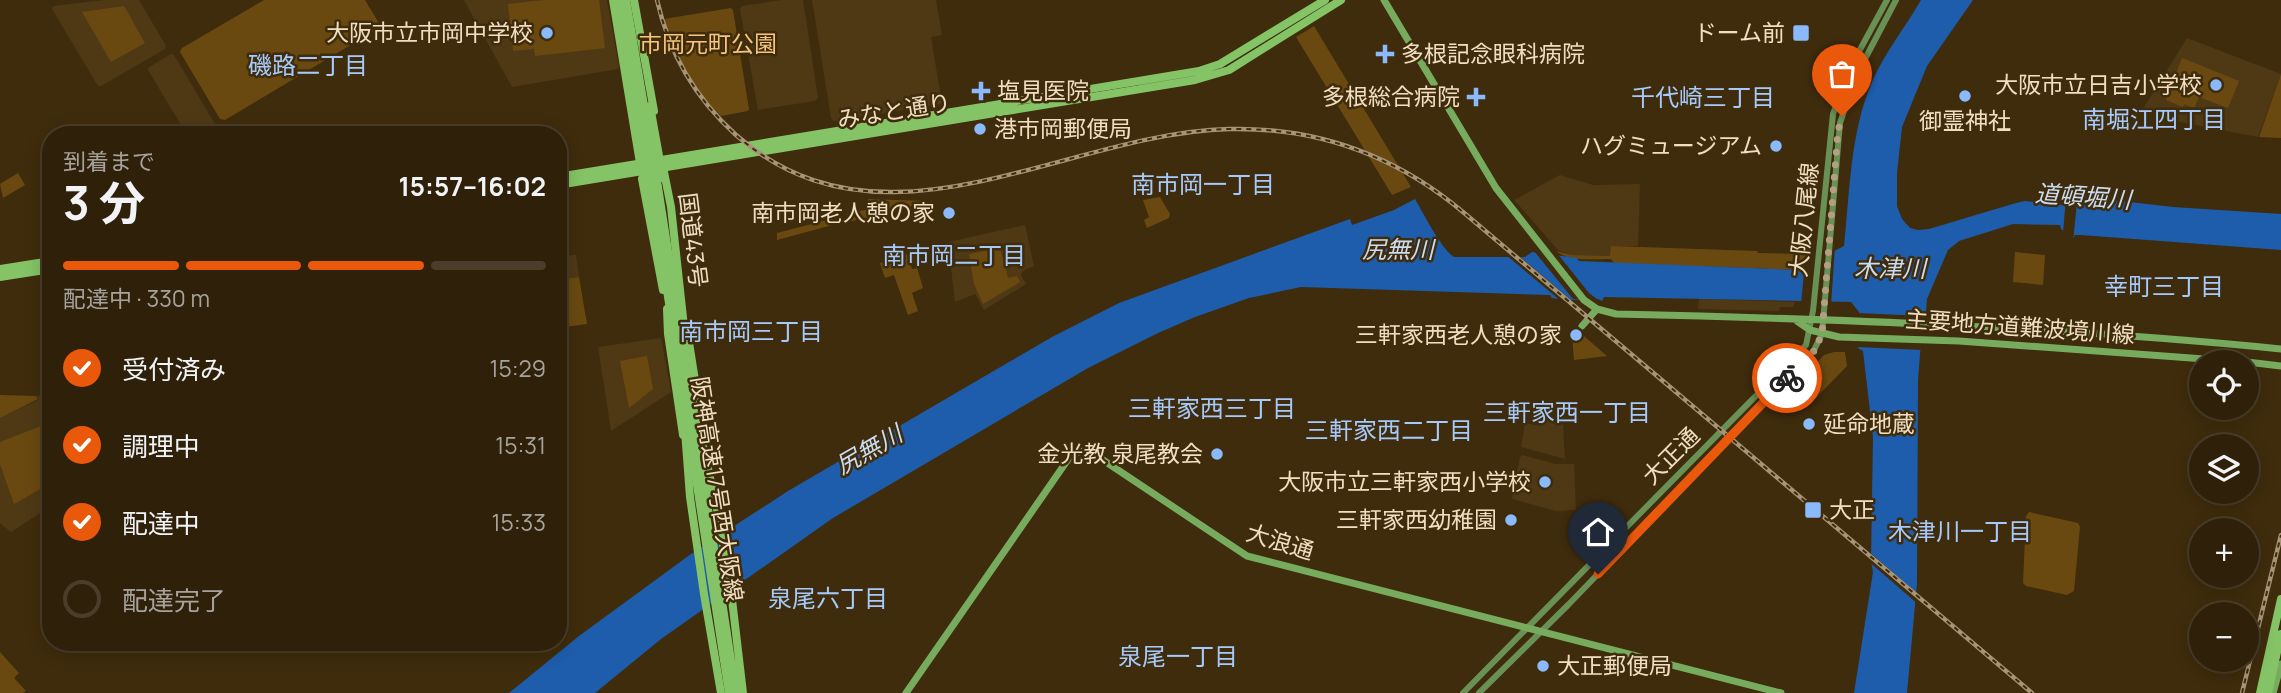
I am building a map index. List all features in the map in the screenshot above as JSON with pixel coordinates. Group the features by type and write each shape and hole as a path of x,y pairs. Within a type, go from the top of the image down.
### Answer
{"highway":[{"name":"国道43号","path":"616,0 640,167 667,306 686,434 690,497 721,693"},
{"name":"阪神高速17号西大阪線","path":"616,0 645,184 660,245 736,693"},
{"name":"国道43号","path":"630,0 671,207 684,332 699,430 715,498 731,591 743,693"},
{"name":"阪神高速17号西大阪線","path":"630,0 663,178 669,255 729,693"},
{"name":"みなと通り","path":"567,183 640,167 1199,71 1220,64 1325,0"},
{"name":"みなと通り","path":"663,163 1195,80 1229,70 1341,0"},
{"name":"みなと通り","path":"567,176 640,167"},
{"path":"0,269 42,262"},
{"path":"0,277 42,270"},
{"path":"667,306 668,334 686,459 693,533"},
{"path":"682,306 705,446 720,516"},
{"path":"700,483 724,579 740,677"},
{"path":"700,483 719,679"},
{"path":"2258,693 2281,598"},
{"path":"2270,693 2281,634"},
{"path":"2270,693 2281,652"}],"main road":[{"name":"主要地方道難波境川線","path":"1384,0 1496,188 1584,300 1597,309 1616,314 2060,330 2281,349"},
{"name":"大阪八尾線","path":"1810,330 1833,114 1850,68 1887,0"},
{"name":"大阪八尾線","path":"1822,334 1842,116 1856,76 1896,0"},
{"path":"1582,326 1597,309"},
{"name":"主要地方道難波境川線","path":"1796,320 1810,330 1822,334 2189,358"},
{"name":"大正通","path":"1463,693 1806,345 1810,330"},
{"name":"大正通","path":"1479,693 1814,351 1822,334"},
{"name":"主要地方道難波境川線","path":"2259,363 2281,366"},
{"name":"大浪通","path":"906,693 1069,458 1080,451 1094,454 1247,556 1781,693"},
{"path":"2270,693 2281,664"}],"shaded area":[{"path":"104,0 139,0 166,46 98,86 52,9 53,6"},
{"name":"大阪市立市岡中学校","path":"464,0 607,0 619,67 512,87"},
{"path":"803,0 818,98 815,101 758,110 740,9 742,6"},
{"path":"812,0 936,0 942,35 931,37 942,104 834,121 831,118"},
{"name":"大阪市立日吉小学校","path":"2187,38 2281,74 2258,137 2169,120 2143,109"},
{"path":"171,54 174,55 215,124 182,126 148,70"},
{"path":"1560,175 1593,185 1640,184 1638,246 1612,246 1610,256 1572,255 1559,251 1514,200"},
{"path":"1025,225 1034,266 1023,271 1021,275 1026,284 984,310 975,294 955,302 948,242"},
{"path":"576,255 579,277 567,279 567,256"},
{"path":"1699,299 1794,302 1794,307 1780,307 1779,311 1698,309"},
{"path":"661,338 671,392 611,431 598,347"},
{"path":"42,395 42,512 11,532 0,523 0,418 38,400 37,396"},
{"name":"大阪市立三軒家西小学校","path":"1543,416 1556,419 1556,425 1563,424 1565,459 1521,447 1525,423 1540,426"},
{"name":"大阪市立三軒家西小学校","path":"1522,455 1556,464 1574,464 1576,510 1556,511 1512,499"}],"green space":[{"path":"264,0 365,0 380,25 225,120 220,119 180,52 182,48"},
{"path":"544,0 599,0 605,48 535,56 534,49 513,51 508,4"},
{"path":"124,6 145,43 111,62 82,12"},
{"name":"市岡元町公園","path":"731,8 749,109 721,116 693,84 673,46 664,19"},
{"path":"1314,26 1411,187 1392,195 1296,37"},
{"path":"2182,58 2239,81 2228,108 2199,97 2194,108 2166,100"},
{"path":"2281,74 2281,138 2259,137"},
{"path":"18,173 25,185 3,198 0,184"},
{"path":"1160,197 1170,214 1169,218 1147,228 1144,220 1149,217 1143,200"},
{"path":"868,199 925,203 848,222 847,214 869,209"},
{"path":"842,216 840,223 777,240 777,233"},
{"path":"1611,246 1758,253 1806,252 1803,267 1798,270 1614,263 1611,259 1567,257 1556,251 1572,255 1610,256"},
{"path":"1000,248 1008,278 1017,276 1020,282 983,304 974,284 969,254"},
{"path":"2015,252 2045,255 2043,285 2013,282"},
{"path":"907,254 912,269 917,268 923,288 912,293 918,311 908,315 894,275 885,278 880,263"},
{"path":"579,277 587,324 567,327 567,279"},
{"path":"1572,335 1579,341 1584,336 1607,356 1574,360"},
{"path":"1845,352 1847,366 1812,402 1809,371 1824,355"},
{"path":"647,356 653,389 629,408 620,361"},
{"path":"0,395 36,396 38,399 0,418"},
{"path":"42,426 42,488 14,504 0,464 0,442"},
{"path":"2029,512 2078,523 2080,527 2074,591 2067,595 2026,586 2023,583 2026,516"},
{"path":"0,652 19,673 14,678 26,691 23,693 0,693"}],"water":[{"path":"1921,0 1973,0 1927,66 1902,127 1897,206 1902,219 1910,228 1929,229 2025,201 2062,205 2063,201 2077,196 2173,207 2281,214 2281,250 2081,235 2075,235 2073,239 2060,225 2013,224 1959,241 1948,250 1927,299 1923,316 1918,380 1917,583 1907,693 1854,693 1873,572 1873,437 1863,351 1858,348 1859,312 1851,302 1604,297 1602,301 1568,300 1552,298 1550,295 1301,287 1249,298 1195,317 1088,368 833,518 661,639 595,693 509,693 561,651 567,651 567,646 579,636 691,554 788,491 1052,337 1119,303 1350,219 1352,225 1394,210 1415,199 1438,239 1454,257 1525,257 1532,252 1577,258 1579,261 1798,270 1844,246 1859,121 1872,82"}],"pier":[{"path":"2078,193 2071,242 2063,233 2066,197"},
{"path":"1835,247 1831,305 1801,304 1805,262"},
{"path":"1534,251 1557,253 1589,293 1602,303 1573,299"},
{"path":"1505,254 1517,254 1571,300 1562,302"},
{"path":"1858,313 1923,316 1922,350 1857,347"},
{"path":"1867,550 1920,596 1919,605 1867,560"}],"railway":[{"path":"657,0 669,38 686,74 708,106 736,135 793,172 853,189 914,191 976,182 1167,136 1229,129 1293,133 1324,140 1354,149 1411,175 1463,212 2032,693"},
{"path":"2242,693 2281,535"}],"way so far":[{"path":"1787,378 1814,351 1822,334 1838,131 1842,116"}],"place":[{"name":"大阪市立市岡中学校","path":"547,33"},
{"name":"ドーム前","path":"1801,33"},
{"name":"多根記念眼科病院","path":"1385,54"},
{"name":"大阪市立日吉小学校","path":"2216,85"},
{"name":"塩見医院","path":"981,91"},
{"name":"御霊神社","path":"1965,96"},
{"name":"多根総合病院","path":"1476,97"},
{"name":"港市岡郵便局","path":"980,129"},
{"name":"ハグミュージアム","path":"1776,146"},
{"name":"南市岡老人憩の家","path":"949,213"},
{"name":"三軒家西老人憩の家","path":"1576,335"},
{"name":"延命地蔵","path":"1809,424"},
{"name":"金光教 泉尾教会","path":"1217,454"},
{"name":"大阪市立三軒家西小学校","path":"1545,482"},
{"name":"大正","path":"1813,510"},
{"name":"三軒家西幼稚園","path":"1511,520"},
{"name":"大正郵便局","path":"1543,666"}],"district":[{"name":"磯路二丁目","path":"308,66"},
{"name":"千代崎三丁目","path":"1703,98"},
{"name":"南堀江四丁目","path":"2154,120"},
{"name":"南市岡一丁目","path":"1203,185"},
{"name":"南市岡二丁目","path":"954,256"},
{"name":"幸町三丁目","path":"2164,287"},
{"name":"南市岡三丁目","path":"751,332"},
{"name":"三軒家西三丁目","path":"1212,409"},
{"name":"三軒家西一丁目","path":"1567,413"},
{"name":"三軒家西二丁目","path":"1389,431"},
{"name":"木津川一丁目","path":"1960,532"},
{"name":"泉尾六丁目","path":"828,599"},
{"name":"泉尾一丁目","path":"1178,657"}],"route":[{"path":"1598,574 1787,378"}],"water label":[{"name":"道頓堀川","path":"2083,197"},
{"name":"尻無川","path":"1398,250"},
{"name":"木津川","path":"1890,269"},
{"name":"尻無川","path":"869,450"}]}
